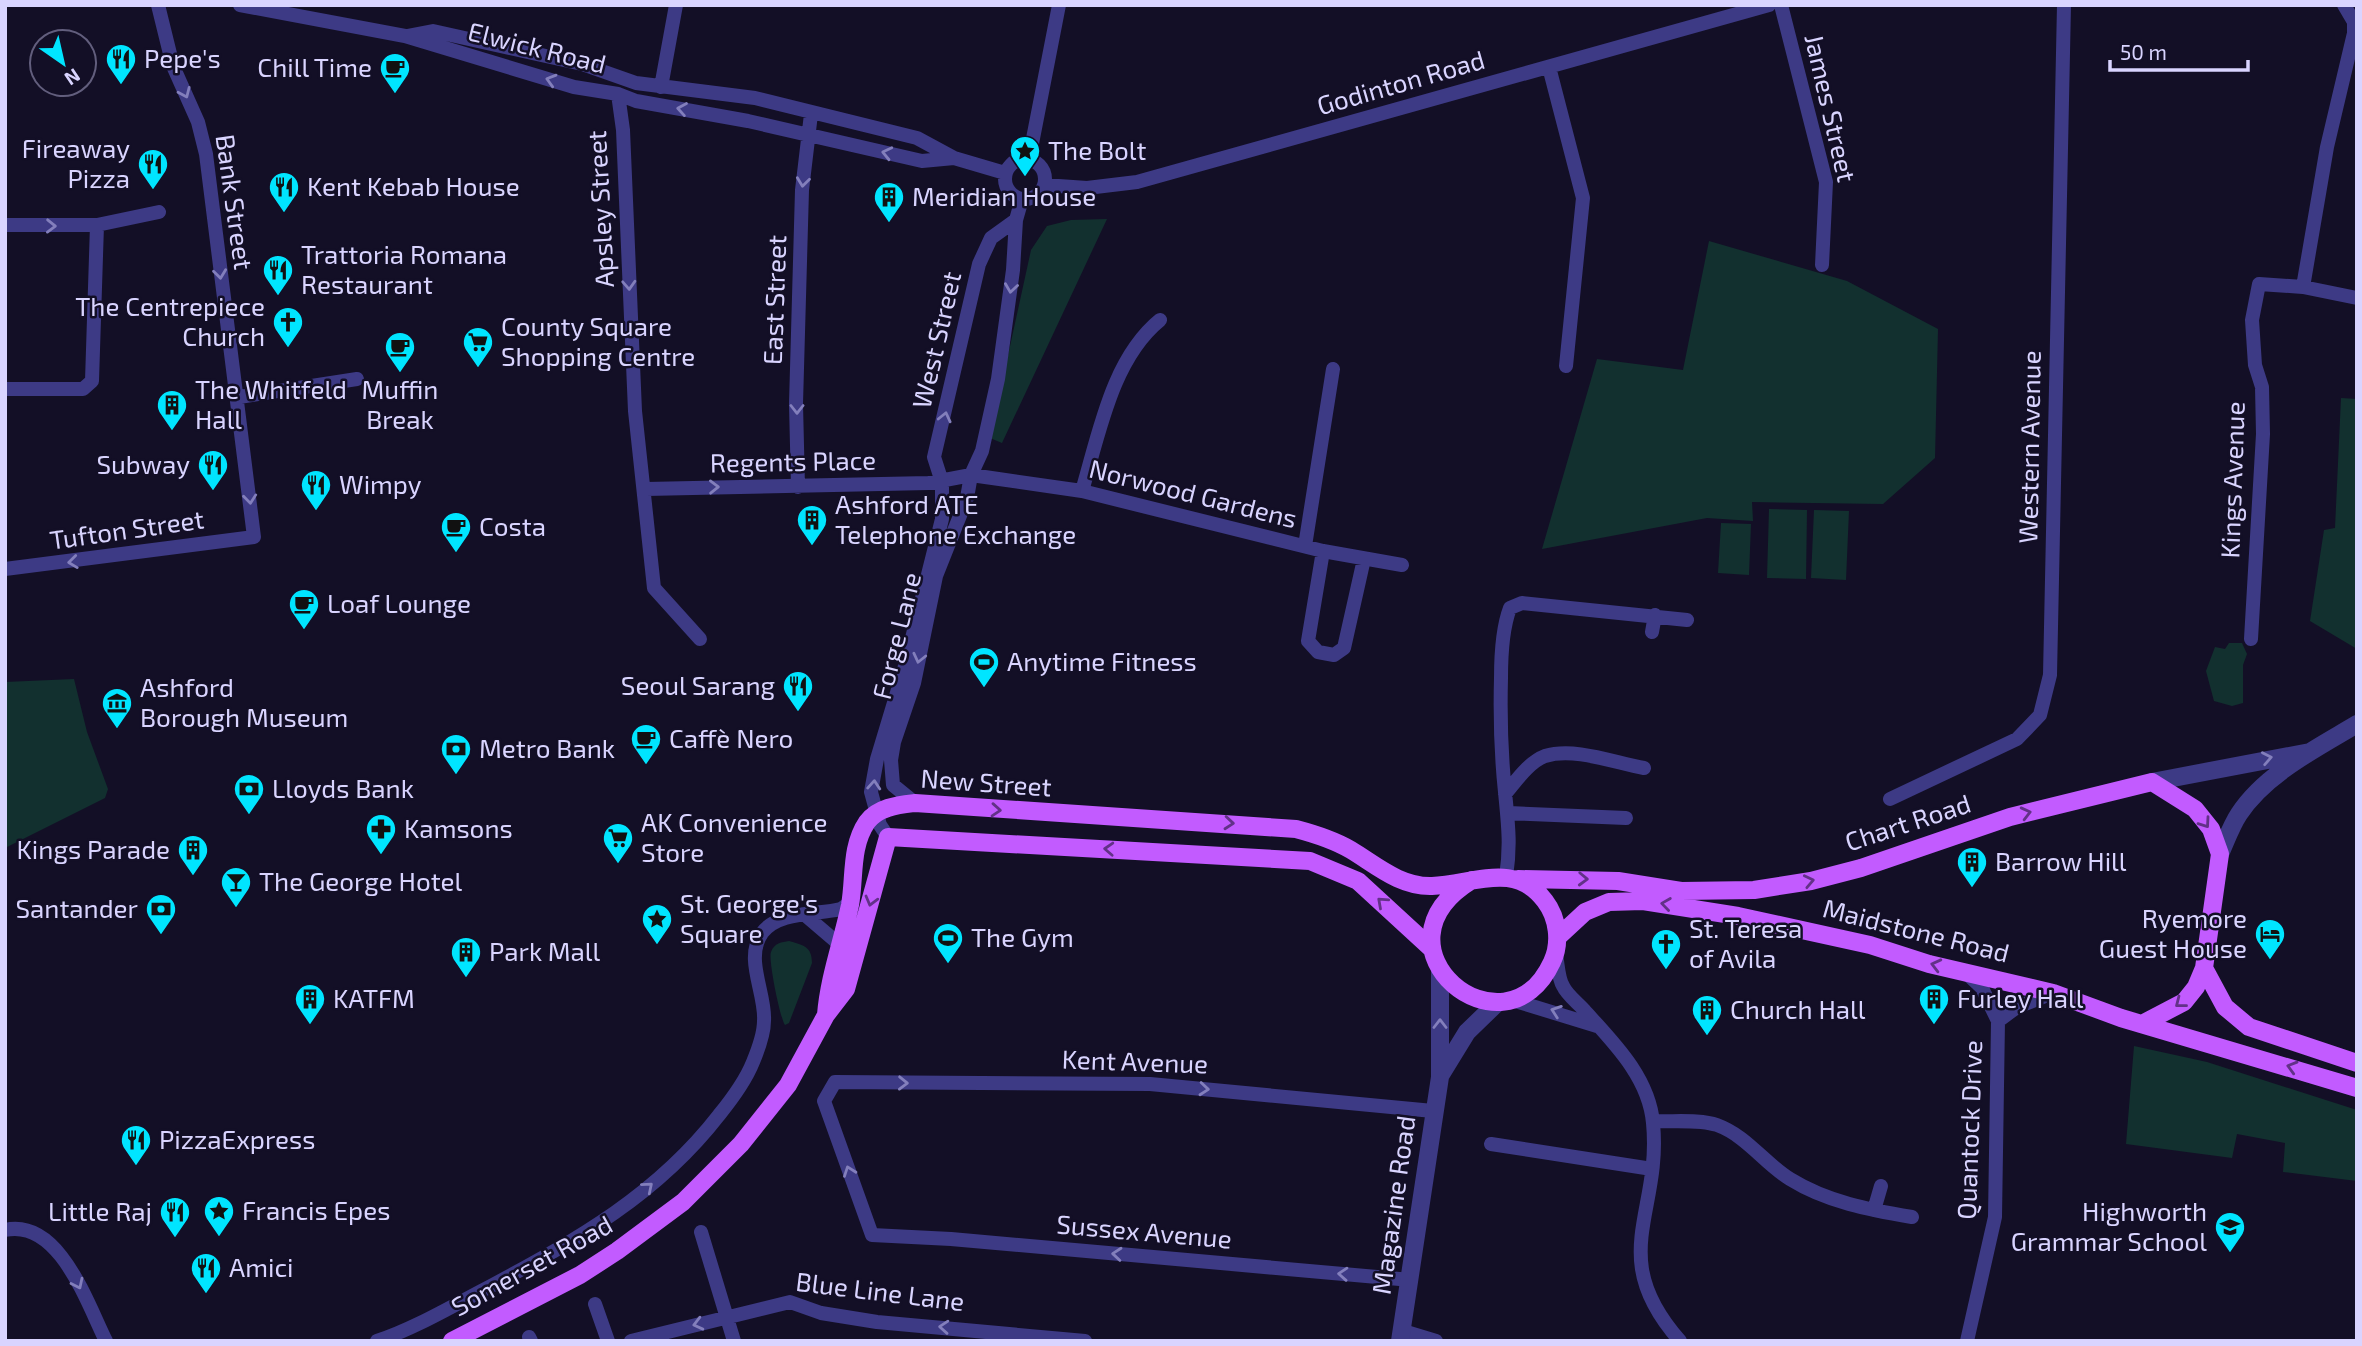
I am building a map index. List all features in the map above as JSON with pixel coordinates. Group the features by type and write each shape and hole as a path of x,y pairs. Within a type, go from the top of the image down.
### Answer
{"main road":[{"path":"2142,1024 2184,1002 2196,987 2204,968 2220,854 2211,830 2195,808 2152,782"},
{"name":"Chart Road","path":"1510,878 1618,881 1681,891 1765,888 1861,868 2010,817 2152,782"},
{"name":"New Street","path":"877,812 915,803 1296,829 1317,834 1351,850 1366,862 1404,881 1432,886 1472,880"},
{"name":"Somerset Road","path":"826,1015 828,985 850,902 852,867 868,821 877,812"},
{"name":"Somerset Road","path":"452,1341 580,1275 649,1229 682,1202 741,1144 788,1085 826,1015 846,989 888,836"},
{"path":"888,836 1310,861 1358,881 1432,949"},
{"path":"1495,875 1510,878 1532,888 1545,901 1554,918 1557,946 1541,980 1531,990 1505,1001 1481,1001 1464,995 1440,971 1432,949 1432,927 1439,907 1453,891 1472,880 1495,875"},
{"name":"Maidstone Road","path":"1557,946 1585,912 1609,902 1643,901 1793,927 2053,993 2142,1024 2357,1088"},
{"path":"2204,968 2225,1007 2249,1027 2357,1063"}],"street":[{"name":"Bank Street","path":"158,5 173,66 198,122 206,154 226,326 239,397 254,537"},
{"name":"Elwick Road","path":"240,5 405,36 574,87 618,93 636,102 748,121 810,135"},
{"path":"661,87 676,5"},
{"path":"1029,159 1059,5"},
{"name":"Godinton Road","path":"1044,185 1087,188 1137,182 1769,5"},
{"name":"James Street","path":"1781,5 1826,182 1822,265"},
{"name":"Western Avenue","path":"1890,799 2017,739 2040,715 2050,675 2064,5"},
{"path":"2303,287 2327,147 2354,33 2354,22 2346,6"},
{"name":"Elwick Road","path":"405,36 432,31 582,64 636,83 755,98 811,114"},
{"path":"1549,67 1583,198 1566,366"},
{"name":"Elwick Road","path":"618,93 636,83"},
{"name":"Apsley Street","path":"618,93 623,130 635,411 646,489 654,588 700,639"},
{"path":"811,114 917,138 954,159 1005,173"},
{"name":"East Street","path":"798,487 796,404 802,191 811,114"},
{"path":"810,135 922,160 954,159"},
{"path":"1029,159 1044,172 1044,185 1033,198 1022,199 1009,193 1005,173 1017,160 1029,159"},
{"path":"971,475 982,452 998,379 1013,270 1016,220 1022,199"},
{"path":"5,225 97,225 159,212"},
{"name":"West Street","path":"942,482 933,457 974,281 991,238 1016,220"},
{"path":"5,388 83,389 92,381 97,225"},
{"name":"Kings Avenue","path":"2251,639 2263,433 2262,387 2255,365 2252,320 2259,284 2303,287 2357,298"},
{"path":"1082,491 1111,395 1143,333 1160,320"},
{"path":"1305,546 1333,369"},
{"path":"239,397 357,379"},
{"name":"Regents Place","path":"646,489 942,482 971,475"},
{"name":"Norwood Gardens","path":"971,475 1082,491 1323,551 1402,565"},
{"name":"Forge Lane","path":"915,803 893,785 891,760 914,683 936,576 967,498 971,475"},
{"name":"Forge Lane","path":"877,812 872,792 877,759 905,666 942,519 942,482"},
{"name":"Tufton Street","path":"5,569 254,537"},
{"path":"1323,551 1308,642 1318,652 1334,655 1343,648 1364,559"},
{"path":"1510,878 1510,813 1505,794 1500,719 1501,660 1510,608 1522,603 1687,620"},
{"path":"1652,632 1655,615"},
{"name":"Chart Road","path":"2220,854 2238,815 2252,798 2312,751 2357,723"},
{"name":"Chart Road","path":"2152,782 2312,751"},
{"path":"1505,794 1528,768 1544,756 1568,753 1644,768"},
{"path":"877,812 880,825 888,836"},
{"path":"1510,813 1626,818"},
{"path":"377,1341 414,1325 565,1247 620,1211 674,1166 725,1107 748,1075 758,1051 764,1022 754,955 760,935 771,923 835,910 850,902"},
{"path":"805,915 840,944 853,966"},
{"path":"1557,946 1563,986 1626,1055 1653,1121 1652,1169 1640,1243 1641,1274 1652,1304 1680,1341"},
{"name":"Magazine Road","path":"1401,1336 1440,1077 1440,971"},
{"name":"Quantock Drive","path":"1965,972 1982,988 1998,1021 1995,1217 1967,1341"},
{"path":"1998,1021 2017,1007 2053,993"},
{"path":"1505,1001 1599,1027"},
{"name":"Magazine Road","path":"1440,1077 1467,1032 1505,1001"},
{"name":"Kent Avenue","path":"872,1236 824,1101 835,1082 1150,1084 1433,1111"},
{"path":"1653,1121 1716,1125 1744,1139 1765,1161 1813,1192 1874,1210 1912,1217"},
{"path":"1491,1144 1652,1169"},
{"path":"1874,1210 1881,1186"},
{"path":"5,1230 15,1228 40,1235 68,1263 106,1341"},
{"path":"701,1232 734,1341"},
{"name":"Sussex Avenue","path":"872,1236 951,1239 1411,1280"},
{"name":"Blue Line Lane","path":"631,1341 790,1302 821,1313 877,1322 1085,1341"},
{"path":"595,1304 608,1341"},
{"path":"1401,1336 1436,1341"}],"green space":[{"path":"1107,219 1002,443 990,438 1031,250 1047,226 1071,220"},
{"path":"1709,241 1847,281 1938,329 1935,458 1883,504 1752,502 1753,521 1707,518 1542,549 1597,359 1683,370"},
{"path":"2341,398 2357,399 2357,649 2310,621 2324,530 2335,528"},
{"path":"1769,509 1807,510 1806,579 1767,578"},
{"path":"1814,510 1849,511 1846,580 1811,578"},
{"path":"1721,523 1751,524 1749,575 1718,573"},
{"path":"2229,643 2242,643 2247,654 2243,665 2243,703 2232,706 2214,701 2206,671 2215,647 2225,649"},
{"path":"74,679 87,732 108,789 105,798 5,848 5,682"},
{"path":"789,941 806,948 811,953 812,963 789,1023 785,1025 773,976 771,952 776,945"},
{"path":"2134,1046 2207,1062 2357,1110 2357,1181 2283,1172 2285,1143 2237,1134 2232,1158 2126,1144"}],"place":[{"name":"Pepe's","path":"121,86"},
{"name":"Chill Time","path":"395,95"},
{"name":"The Bolt","path":"1025,178"},
{"name":"Fireaway Pizza","path":"153,191"},
{"name":"Kent Kebab House","path":"284,214"},
{"name":"Meridian House","path":"889,224"},
{"name":"Trattoria Romana Restaurant","path":"278,297"},
{"name":"The Centrepiece Church","path":"288,349"},
{"name":"County Square Shopping Centre","path":"478,369"},
{"name":"Muffin Break","path":"400,374"},
{"name":"The Whitfeld Hall","path":"172,432"},
{"name":"Subway","path":"213,492"},
{"name":"Wimpy","path":"316,512"},
{"name":"Ashford ATE Telephone Exchange","path":"812,547"},
{"name":"Costa","path":"456,554"},
{"name":"Loaf Lounge","path":"304,631"},
{"name":"Anytime Fitness","path":"984,689"},
{"name":"Seoul Sarang","path":"798,713"},
{"name":"Ashford Borough Museum","path":"117,730"},
{"name":"Caffè Nero","path":"646,766"},
{"name":"Metro Bank","path":"456,776"},
{"name":"Lloyds Bank","path":"249,816"},
{"name":"Kamsons","path":"381,856"},
{"name":"AK Convenience Store","path":"618,865"},
{"name":"Kings Parade","path":"193,877"},
{"name":"Barrow Hill","path":"1972,889"},
{"name":"The George Hotel","path":"236,909"},
{"name":"Santander","path":"161,936"},
{"name":"St. George's Square","path":"657,946"},
{"name":"Ryemore Guest House","path":"2270,961"},
{"name":"The Gym","path":"948,965"},
{"name":"St. Teresa of Avila","path":"1666,971"},
{"name":"Park Mall","path":"466,979"},
{"name":"KATFM","path":"310,1026"},
{"name":"Furley Hall","path":"1934,1026"},
{"name":"Church Hall","path":"1707,1037"},
{"name":"PizzaExpress","path":"136,1167"},
{"name":"Francis Epes","path":"219,1238"},
{"name":"Little Raj","path":"175,1239"},
{"name":"Highworth Grammar School","path":"2230,1254"},
{"name":"Amici","path":"206,1295"}]}
